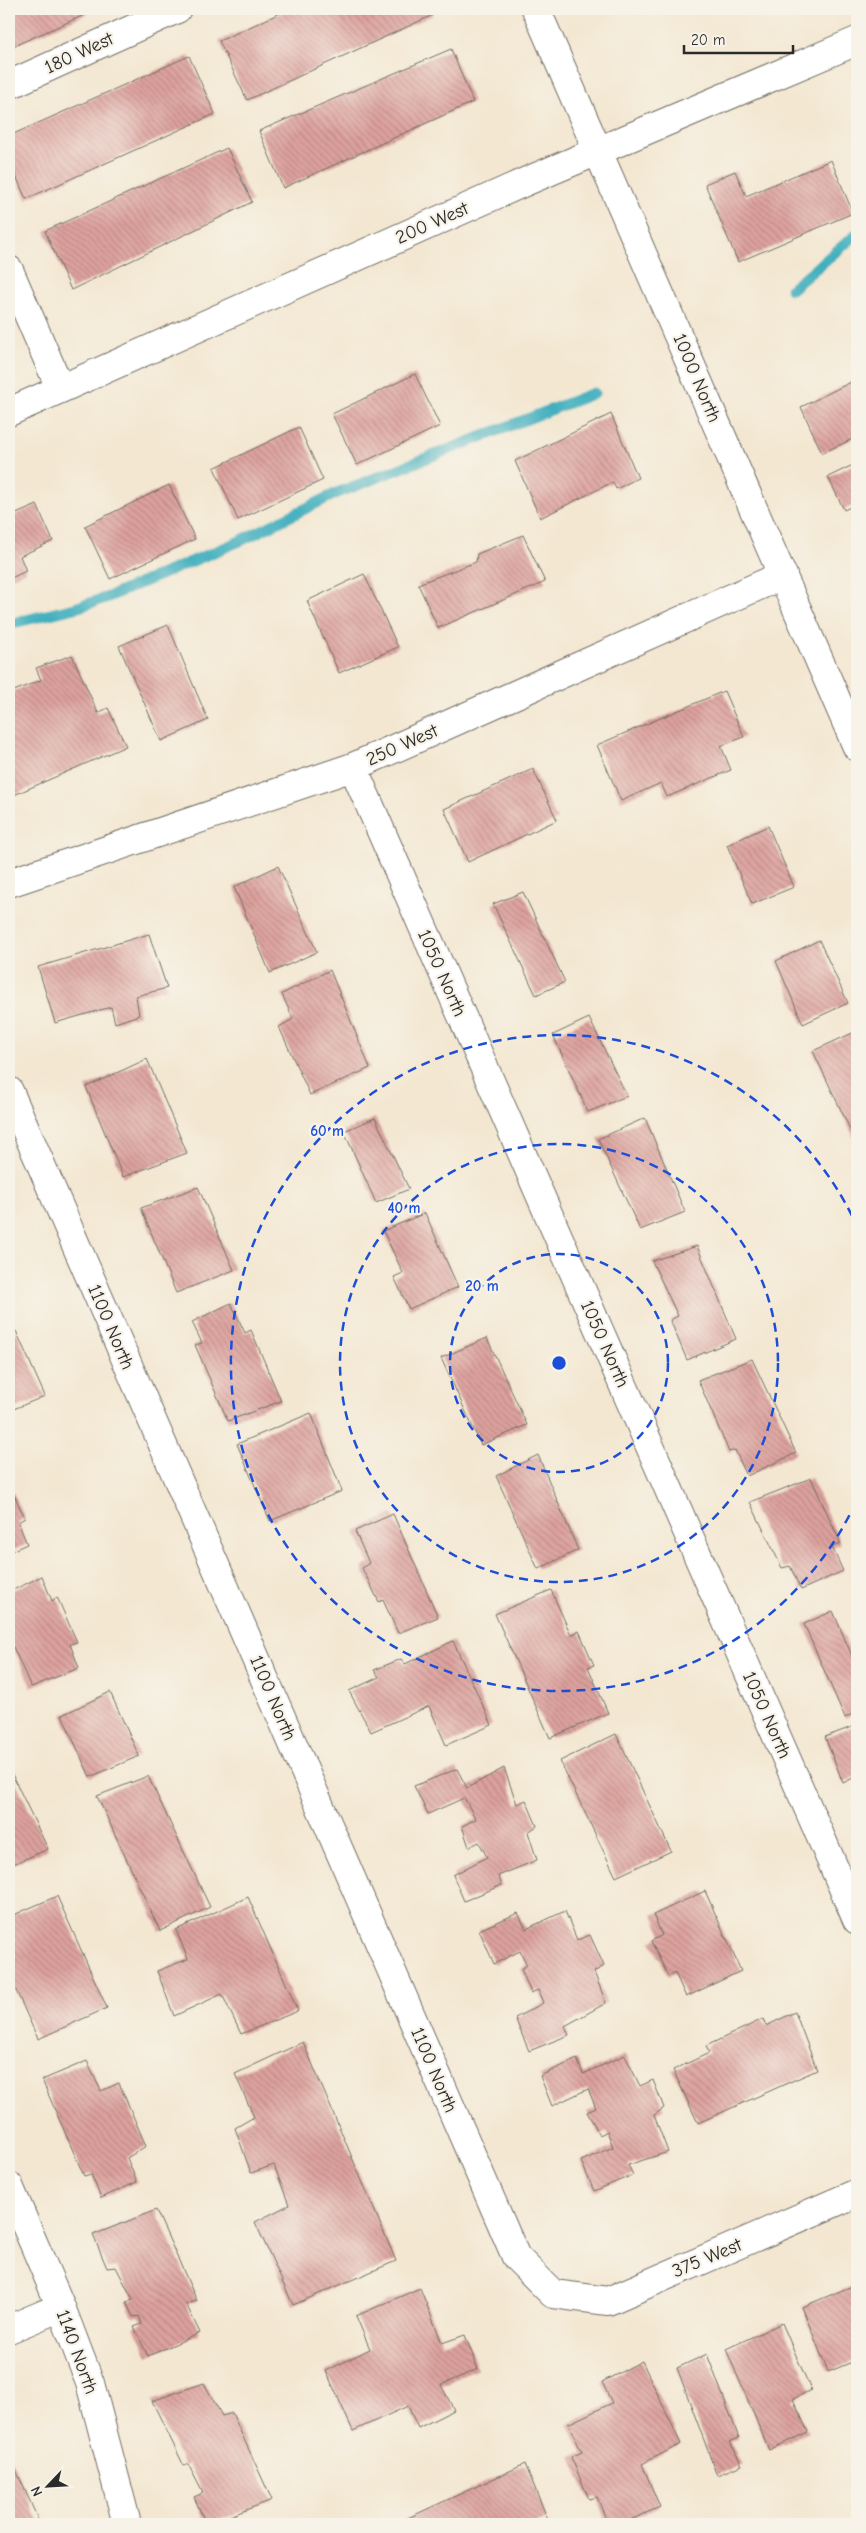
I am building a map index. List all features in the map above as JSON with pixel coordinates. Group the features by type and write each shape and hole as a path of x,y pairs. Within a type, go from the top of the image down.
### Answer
{"street":[{"name":"180 West","path":"9,85 177,9"},
{"name":"1000 North","path":"536,9 857,747"},
{"name":"200 West","path":"9,412 518,185 857,41"},
{"path":"9,270 60,388"},
{"name":"250 West","path":"9,883 352,767 783,575"},
{"name":"1050 North","path":"352,767 857,1920"},
{"name":"1100 North","path":"9,1091 516,2257 553,2294"},
{"name":"1140 North","path":"9,2186 61,2306 90,2383 128,2524"},
{"name":"375 West","path":"553,2294 608,2301 857,2193"},
{"path":"9,2329 61,2306"}],"building":[{"path":"9,9 98,9 9,48"},
{"path":"289,9 431,9 433,15 247,100 219,41"},
{"path":"451,49 473,102 283,188 259,131"},
{"path":"189,56 215,114 26,199 9,160 9,136"},
{"path":"227,148 252,202 71,290 45,231"},
{"path":"831,160 853,213 738,262 705,184 735,171 746,196"},
{"path":"415,374 440,426 357,465 332,414"},
{"path":"857,379 857,437 822,453 801,407"},
{"path":"611,414 638,478 616,489 613,482 540,518 515,461"},
{"path":"299,427 323,480 238,520 214,468"},
{"path":"857,463 857,504 844,510 828,477"},
{"path":"169,485 195,539 110,579 85,526"},
{"path":"37,505 53,541 20,556 26,571 9,579 9,517"},
{"path":"523,535 545,582 438,628 418,584 476,562 477,554"},
{"path":"364,574 398,647 339,673 307,601"},
{"path":"168,625 208,720 161,741 119,646"},
{"path":"72,655 98,713 108,708 126,746 14,795 9,784 9,693 41,680 36,668"},
{"path":"724,691 744,737 721,746 731,770 667,797 661,783 621,801 597,745"},
{"path":"533,769 557,820 468,862 444,809"},
{"path":"768,826 794,887 752,904 727,845"},
{"path":"278,866 317,952 270,973 234,887"},
{"path":"523,892 565,982 536,995 493,904"},
{"path":"149,934 167,988 136,996 139,1015 115,1023 111,1007 55,1023 38,967"},
{"path":"819,940 848,1003 803,1024 776,961"},
{"path":"330,970 370,1068 310,1095 279,1027 293,1019 282,994"},
{"path":"589,1018 627,1096 588,1112 553,1035"},
{"path":"857,1031 857,1142 856,1142 813,1051"},
{"path":"147,1059 187,1153 123,1177 86,1087"},
{"path":"375,1118 409,1189 376,1203 344,1131"},
{"path":"645,1118 685,1212 640,1230 598,1139"},
{"path":"198,1187 234,1270 176,1293 141,1208"},
{"path":"425,1213 458,1287 409,1309 394,1277 403,1273 383,1231"},
{"path":"697,1246 736,1339 687,1360 670,1320 678,1316 652,1261"},
{"path":"231,1303 245,1333 251,1330 281,1401 228,1421 195,1345 202,1343 192,1322"},
{"path":"16,1331 45,1396 9,1411 9,1334"},
{"path":"487,1338 527,1425 481,1445 441,1358"},
{"path":"752,1359 796,1453 747,1476 735,1450 729,1452 698,1380"},
{"path":"311,1413 342,1491 270,1521 237,1444"},
{"path":"538,1455 578,1550 538,1569 496,1476"},
{"path":"811,1478 841,1544 832,1547 843,1571 801,1590 790,1566 782,1568 750,1502"},
{"path":"9,1484 25,1518 18,1522 27,1544 9,1552"},
{"path":"393,1514 438,1617 398,1633 383,1600 379,1602 362,1568 369,1563 355,1531"},
{"path":"42,1576 52,1601 57,1597 77,1642 70,1644 79,1668 31,1687 9,1638 9,1592"},
{"path":"551,1590 571,1635 579,1631 594,1665 588,1667 608,1713 550,1738 495,1614"},
{"path":"833,1611 857,1668 857,1712 845,1718 804,1624"},
{"path":"453,1641 492,1725 446,1745 429,1706 371,1732 349,1691 379,1677 374,1670 401,1659 405,1664"},
{"path":"110,1692 139,1756 90,1777 62,1715"},
{"path":"857,1725 857,1776 843,1783 825,1737"},
{"path":"616,1734 671,1851 616,1877 560,1761"},
{"path":"9,1768 48,1849 9,1866"},
{"path":"504,1768 517,1804 526,1800 537,1826 528,1832 537,1860 498,1876 502,1885 464,1901 453,1875 487,1857 479,1842 469,1847 462,1826 476,1819 464,1798 428,1814 414,1786 457,1769 467,1788"},
{"path":"148,1776 210,1907 160,1931 97,1796"},
{"path":"705,1891 741,1971 686,1997 675,1973 668,1976 651,1941 662,1935 653,1915"},
{"path":"57,1896 107,2008 38,2039 9,1975 9,1917"},
{"path":"248,1897 298,2011 241,2034 222,1994 174,2016 157,1971 188,1959 176,1930"},
{"path":"565,1911 577,1940 590,1935 604,1966 594,1972 606,2003 565,2026 569,2035 529,2051 515,2018 543,2003 538,1990 531,1993 521,1969 527,1965 520,1951 494,1964 479,1930 518,1913 526,1929"},
{"path":"795,2012 817,2070 698,2123 673,2070 709,2053 706,2046 763,2019 766,2026"},
{"path":"303,2042 396,2261 293,2305 255,2222 289,2205 274,2165 251,2173 235,2128 254,2117 235,2074"},
{"path":"625,2055 640,2086 653,2080 664,2108 654,2115 668,2152 628,2165 633,2175 594,2191 581,2161 613,2147 607,2131 600,2135 587,2112 596,2108 588,2089 552,2106 540,2076 577,2059 583,2074"},
{"path":"87,2061 101,2091 119,2083 146,2146 127,2158 137,2182 101,2198 91,2174 84,2176 42,2080"},
{"path":"156,2210 197,2301 186,2304 200,2333 148,2356 134,2327 142,2324 139,2316 133,2317 126,2302 133,2300 116,2267 107,2268 93,2235"},
{"path":"857,2284 857,2360 828,2372 802,2307"},
{"path":"420,2288 442,2343 465,2335 478,2369 441,2385 454,2410 418,2428 408,2406 353,2431 326,2371 370,2349 356,2316"},
{"path":"782,2323 811,2390 793,2399 808,2432 769,2450 726,2349"},
{"path":"707,2354 739,2438 730,2442 742,2465 717,2475 677,2368"},
{"path":"642,2361 681,2444 642,2464 660,2507 621,2524 608,2524 597,2497 589,2499 571,2457 582,2452 568,2424 612,2403 602,2382"},
{"path":"204,2383 222,2416 232,2413 272,2500 209,2524 206,2524 194,2497 203,2493 188,2464 184,2466 152,2401"},
{"path":"9,2454 40,2524 9,2524"},
{"path":"525,2464 548,2520 537,2524 395,2524"}],"waterway":[{"path":"791,289 857,234"},
{"path":"9,624 75,608 108,597 240,541 337,493 594,393"}]}
